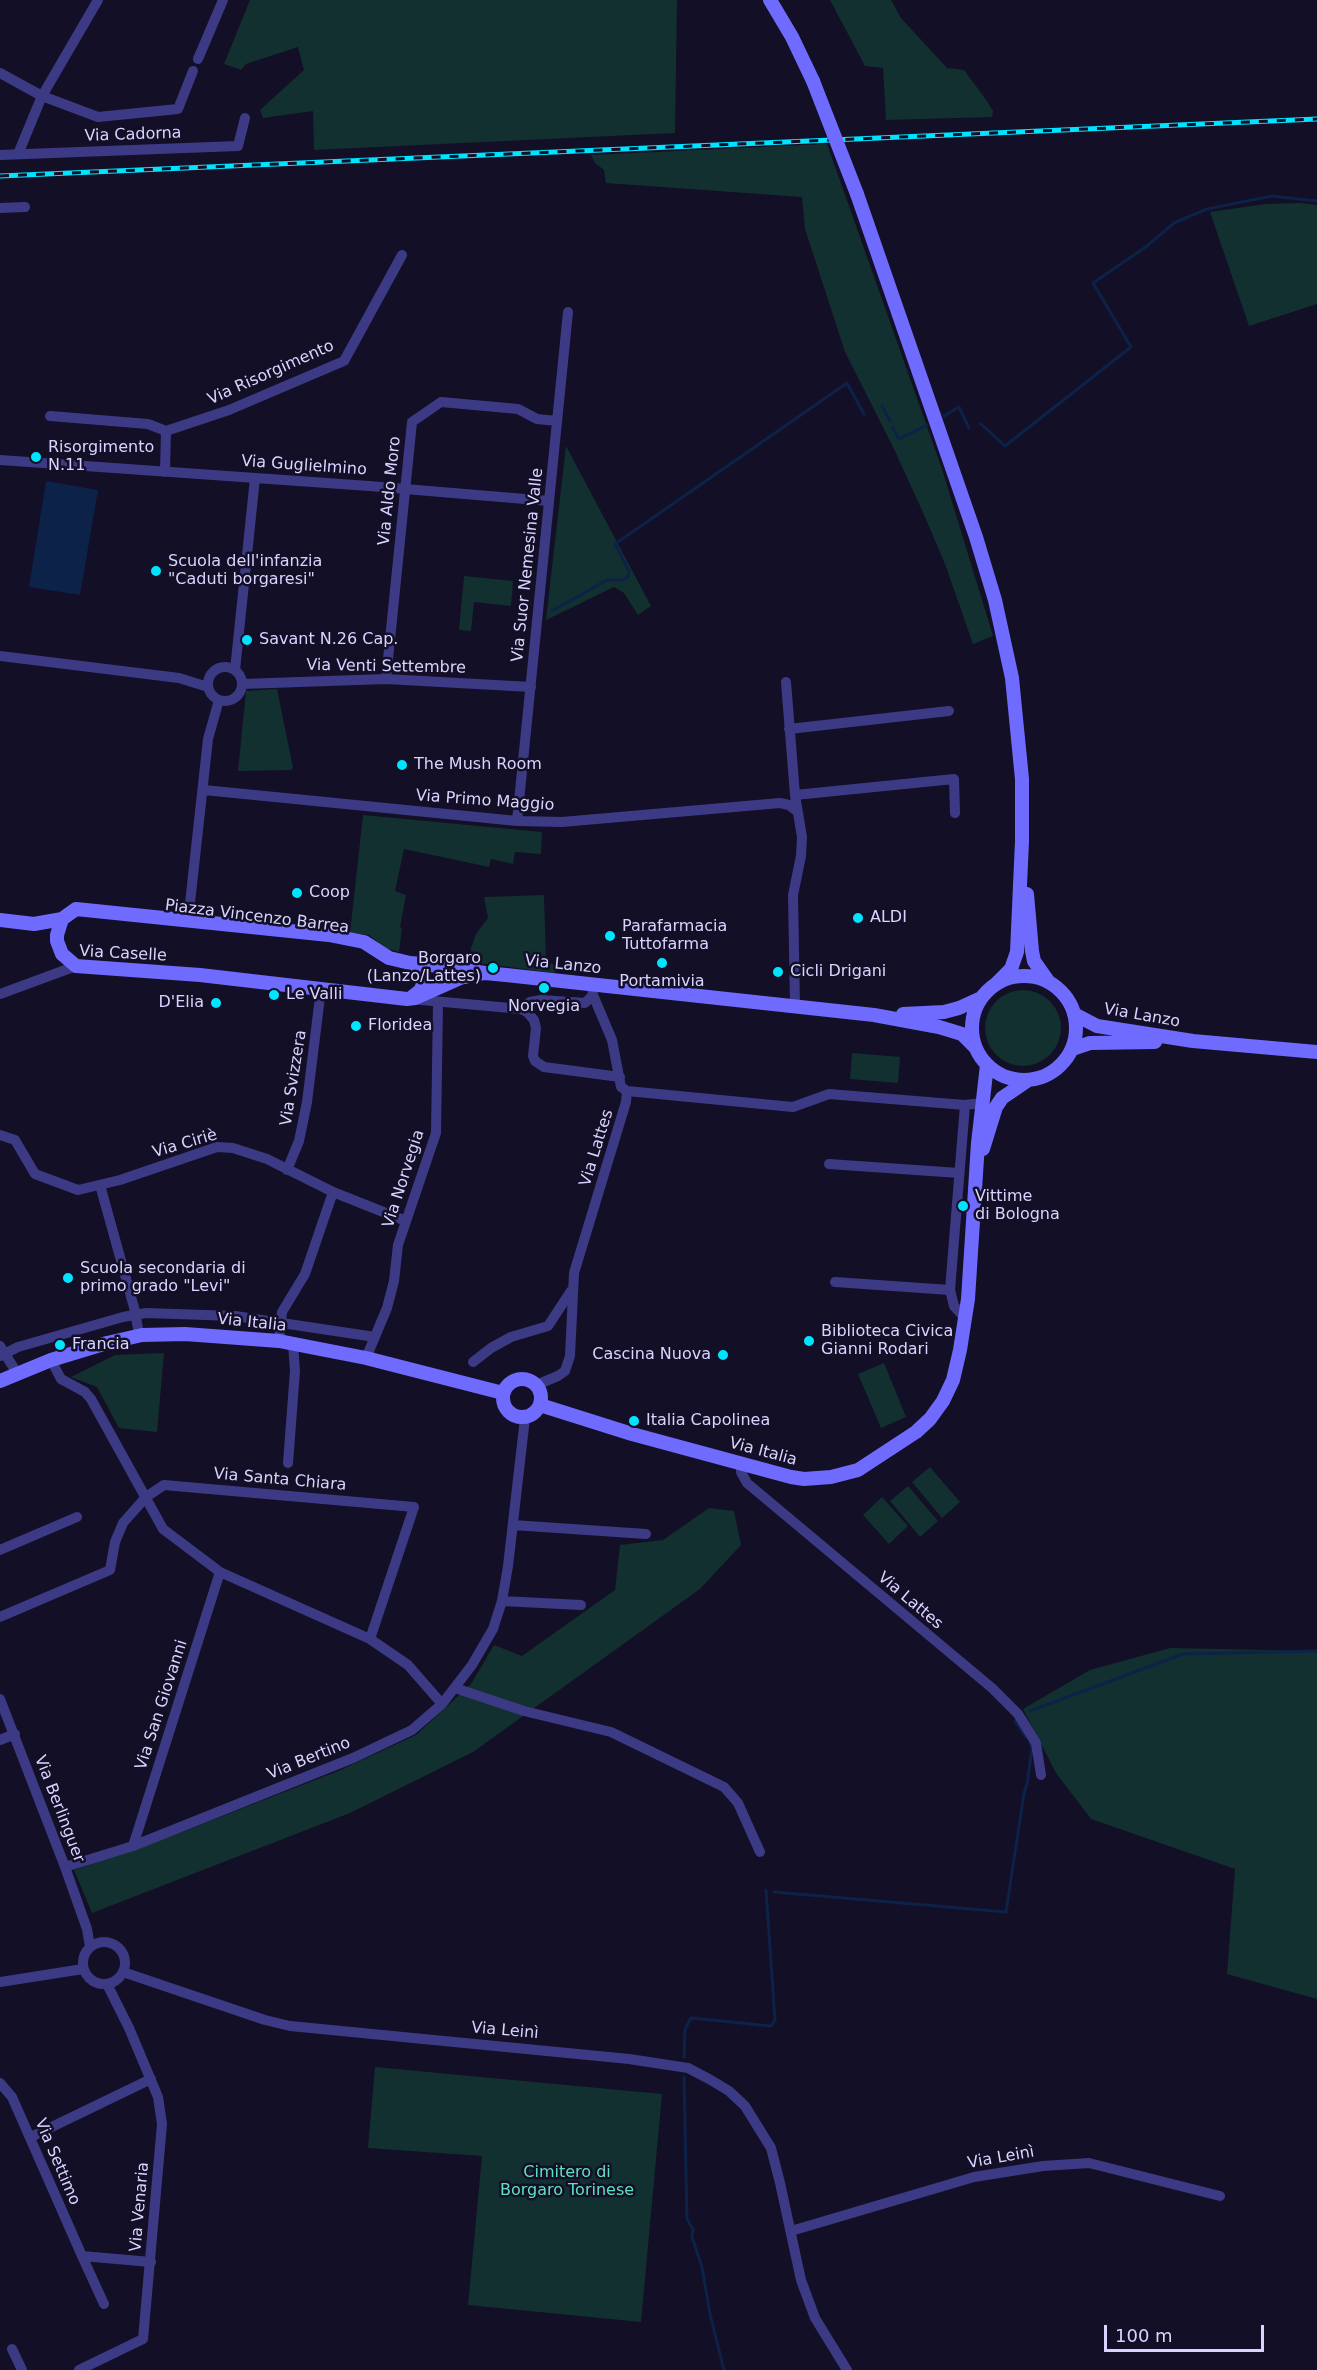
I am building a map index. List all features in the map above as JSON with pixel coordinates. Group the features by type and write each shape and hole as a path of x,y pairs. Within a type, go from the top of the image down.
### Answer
{"street":[{"path":"18,154 42,96 98,0"},
{"path":"198,59 223,0"},
{"path":"770,0 792,37 813,81 857,194 976,537 995,600 1012,678 1018,719 1022,779 1017,952 1011,969 981,998 976,1006 971,1027 975,1047 987,1065 1006,1077 1029,1080 1050,1073 1072,1049 1076,1026 1069,1001 1060,990 1036,977 1023,975 1009,977 997,983"},
{"path":"0,73 42,96 98,117 178,109 193,71"},
{"name":"Via Cadorna","path":"0,155 238,146 245,118"},
{"path":"0,208 25,207"},
{"name":"Via Risorgimento","path":"166,431 229,410 344,361 402,255"},
{"name":"Via Suor Nemesina Valle","path":"517,821 568,312"},
{"name":"Via Aldo Moro","path":"386,679 412,422 441,402 518,409 537,419 557,421"},
{"path":"0,460 165,472 166,431 148,424 50,416"},
{"name":"Via Guglielmino","path":"165,472 549,501"},
{"path":"235,670 255,478"},
{"path":"0,656 179,678 208,687"},
{"path":"179,678 210,675 224,666 235,670 242,684 234,698 219,700 212,694 208,687 210,675"},
{"name":"Via Venti Settembre","path":"242,684 386,679 531,687"},
{"path":"786,682 795,795 802,848 793,895 795,1006"},
{"path":"188,921 208,740 219,700"},
{"path":"789,729 949,711"},
{"path":"795,795 954,779 955,813"},
{"name":"Via Primo Maggio","path":"204,790 517,821 562,822 780,803 789,805 798,812"},
{"path":"1022,841 1032,951 1034,961 1049,982"},
{"name":"Via Lanzo","path":"62,919 76,909 329,935 364,942 388,958 411,963 485,972 592,990 795,1006 874,1015 962,1034 975,1047"},
{"name":"Piazza Vincenzo Barrea","path":"83,913 346,941 367,948 384,960 413,969 419,976 420,985 415,993 407,997 77,964 64,951 60,934 68,919 83,913"},
{"path":"0,920 34,924 62,919"},
{"path":"62,919 58,927 57,941 62,954 77,964"},
{"path":"34,924 57,941"},
{"path":"407,999 421,990 423,983 418,968 411,963"},
{"name":"Via Caselle","path":"0,994 77,964 321,989"},
{"path":"407,999 415,998 460,978 485,972"},
{"path":"321,989 438,1003 520,1009 527,1012 534,1020 536,1028 533,1056 535,1061 544,1067 620,1077"},
{"name":"Via Svizzera","path":"288,1170 299,1141 303,1121 321,989"},
{"path":"520,1009 530,1002 541,1000 585,1003 592,990"},
{"name":"Via Lattes","path":"536,1385 565,1371 570,1356 574,1274 625,1108 627,1091 621,1087 612,1040 592,990"},
{"name":"Via Lanzo","path":"874,1015 944,1012 981,998"},
{"name":"Via Norvegia","path":"366,1358 390,1299 398,1245 436,1133 438,1003"},
{"name":"Via Lanzo","path":"1074,1014 1098,1026 1193,1041"},
{"path":"1193,1041 1317,1052"},
{"name":"Via Lanzo","path":"1072,1049 1090,1043 1193,1041"},
{"name":"Via Italia","path":"540,1405 632,1434 791,1477 818,1479 858,1470 916,1432 930,1419 943,1401 953,1380 965,1318 987,1065"},
{"name":"Via Italia","path":"977,1168 996,1107 1009,1092 1029,1080"},
{"path":"627,1091 793,1107 829,1095 965,1105 982,1103"},
{"path":"965,1105 950,1290 954,1306 965,1318"},
{"name":"Via Ciriè","path":"0,1135 15,1140 35,1174 78,1190 216,1148 247,1151 333,1192 406,1221"},
{"path":"829,1164 959,1173"},
{"path":"100,1185 136,1314 139,1335"},
{"path":"279,1341 282,1312 305,1274 333,1192"},
{"path":"835,1282 950,1290"},
{"name":"Via Lattes","path":"473,1362 491,1348 511,1337 548,1326 557,1316 572,1288"},
{"name":"Via Italia","path":"2,1352 146,1313 235,1316 375,1337"},
{"name":"Via Italia","path":"0,1381 51,1360 139,1335 185,1334 279,1341 366,1358 503,1393"},
{"path":"288,1463 295,1371 293,1344"},
{"path":"2,1352 17,1373"},
{"path":"51,1360 61,1379 85,1392 91,1399 164,1529 220,1572 370,1639 408,1665 442,1704"},
{"path":"519,1379 531,1381 536,1385 541,1394 540,1405 535,1413 525,1418 508,1411 502,1400 503,1393 509,1384 519,1379"},
{"name":"Via Bertino","path":"65,1867 133,1846 382,1744 412,1730 442,1704 472,1665 493,1629 502,1601 525,1418"},
{"name":"Via Lattes","path":"741,1463 741,1472 747,1483 992,1688 1018,1714 1036,1743 1041,1775"},
{"name":"Via Santa Chiara","path":"146,1497 164,1485 414,1507 370,1639"},
{"path":"0,1617 110,1570 115,1542 123,1523 146,1497"},
{"path":"0,1550 77,1517"},
{"path":"513,1526 646,1534"},
{"name":"Via San Giovanni","path":"133,1846 220,1572"},
{"path":"502,1601 581,1605"},
{"path":"455,1688 524,1711 611,1732 724,1787 738,1803 760,1852"},
{"name":"Via Berlinguer","path":"0,1699 94,1945"},
{"path":"0,1740 15,1734"},
{"path":"112,1943 118,1947 124,1959 123,1972 107,1984 90,1979 84,1970 83,1957 94,1945 112,1943"},
{"path":"0,1982 84,1970"},
{"name":"Via Leinì","path":"123,1972 265,2020 290,2026 629,2059 688,2068 729,2091 745,2106 771,2148 801,2280 815,2318 847,2370"},
{"name":"Via Venaria","path":"79,2370 143,2339 162,2124 158,2097 151,2079 107,1984"},
{"path":"31,2137 151,2079"},
{"name":"Via Settimo","path":"1,2086 12,2097 31,2137 104,2304"},
{"name":"Via Leinì","path":"791,2231 974,2177 1043,2166 1089,2163 1220,2196"},
{"path":"82,2256 151,2262"},
{"path":"12,2349 22,2370"}],"green space":[{"path":"250,0 677,0 675,133 314,150 313,111 263,118 260,110 304,70 298,47 246,64 241,70 224,64"},
{"path":"830,0 891,0 901,18 947,68 964,70 993,111 992,117 886,120 883,68 865,66"},
{"path":"827,144 942,469 993,636 973,644 945,564 925,517 845,352 805,229 802,197 606,183 604,170 595,163 591,155"},
{"path":"1266,204 1317,205 1317,304 1249,326 1210,212"},
{"path":"566,446 651,606 638,615 624,593 614,587 546,620"},
{"path":"464,576 513,581 511,606 474,602 471,631 459,630"},
{"path":"277,689 293,768 291,770 238,771 246,691"},
{"path":"363,815 542,832 541,854 515,852 513,864 491,859 489,867 404,849 395,891 406,895 400,927 402,928 399,952 385,948 369,935 350,933"},
{"path":"544,895 546,961 557,968 554,973 471,962 471,948 476,934 488,918 484,897"},
{"path":"1023,990 1037,993 1050,1001 1058,1014 1061,1028 1058,1042 1050,1055 1037,1063 1023,1066 1009,1063 996,1055 988,1042 985,1028 988,1014 996,1001 1009,993"},
{"path":"852,1053 900,1057 898,1083 850,1079"},
{"path":"164,1353 157,1432 119,1428 97,1387 71,1377 115,1355"},
{"path":"884,1363 906,1417 881,1428 858,1374"},
{"path":"930,1467 960,1502 942,1518 912,1482"},
{"path":"908,1486 938,1521 920,1537 890,1501"},
{"path":"882,1497 908,1526 889,1544 863,1515"},
{"path":"709,1508 734,1511 741,1545 700,1589 473,1752 350,1813 92,1913 74,1870 182,1832 338,1771 416,1735 471,1684 494,1645 522,1656 615,1590 620,1545 663,1540"},
{"path":"1170,1648 1317,1651 1317,1999 1227,1974 1235,1869 1091,1819 1056,1773 1023,1709 1090,1670"},
{"name":"Cimitero di Borgaro Torinese","path":"375,2067 662,2094 641,2322 468,2305 482,2156 368,2148"}],"water":[{"path":"46,481 98,490 80,595 29,587"}],"waterway":[{"path":"981,424 1005,446 1131,347 1093,283 1147,246 1174,223 1207,209 1272,196 1317,201"},
{"path":"552,611 607,580 622,580 628,577 629,571 615,544 847,383 864,414"},
{"path":"882,406 890,421"},
{"path":"944,416 959,407 969,428"},
{"path":"893,428 899,439 927,425"},
{"path":"1030,1711 1183,1654 1317,1651"},
{"path":"1015,1721 1026,1737"},
{"path":"774,1892 1006,1912 1032,1749 1030,1742"},
{"path":"684,2057 685,2029 691,2018 771,2026 775,2020 766,1890"},
{"path":"684,2077 687,2219 693,2229 692,2237 702,2267 710,2314 724,2370"}],"railway":[{"path":"0,176 1317,119"}],"place":[{"name":"Risorgimento N.11","path":"36,457"},
{"name":"Scuola dell'infanzia \"Caduti borgaresi\"","path":"156,571"},
{"name":"Savant N.26 Cap.","path":"247,640"},
{"name":"The Mush Room","path":"402,765"},
{"name":"Coop","path":"297,893"},
{"name":"ALDI","path":"858,918"},
{"name":"Parafarmacia Tuttofarma","path":"610,936"},
{"name":"Portamivia","path":"662,963"},
{"name":"Borgaro (Lanzo/Lattes)","path":"493,968"},
{"name":"Cicli Drigani","path":"778,972"},
{"name":"Norvegia","path":"544,988"},
{"name":"Le Valli","path":"274,995"},
{"name":"D'Elia","path":"216,1003"},
{"name":"Floridea","path":"356,1026"},
{"name":"Vittime di Bologna","path":"963,1206"},
{"name":"Scuola secondaria di primo grado \"Levi\"","path":"68,1278"},
{"name":"Biblioteca Civica Gianni Rodari","path":"809,1341"},
{"name":"Francia","path":"60,1345"},
{"name":"Cascina Nuova","path":"723,1355"},
{"name":"Italia Capolinea","path":"634,1421"}]}
